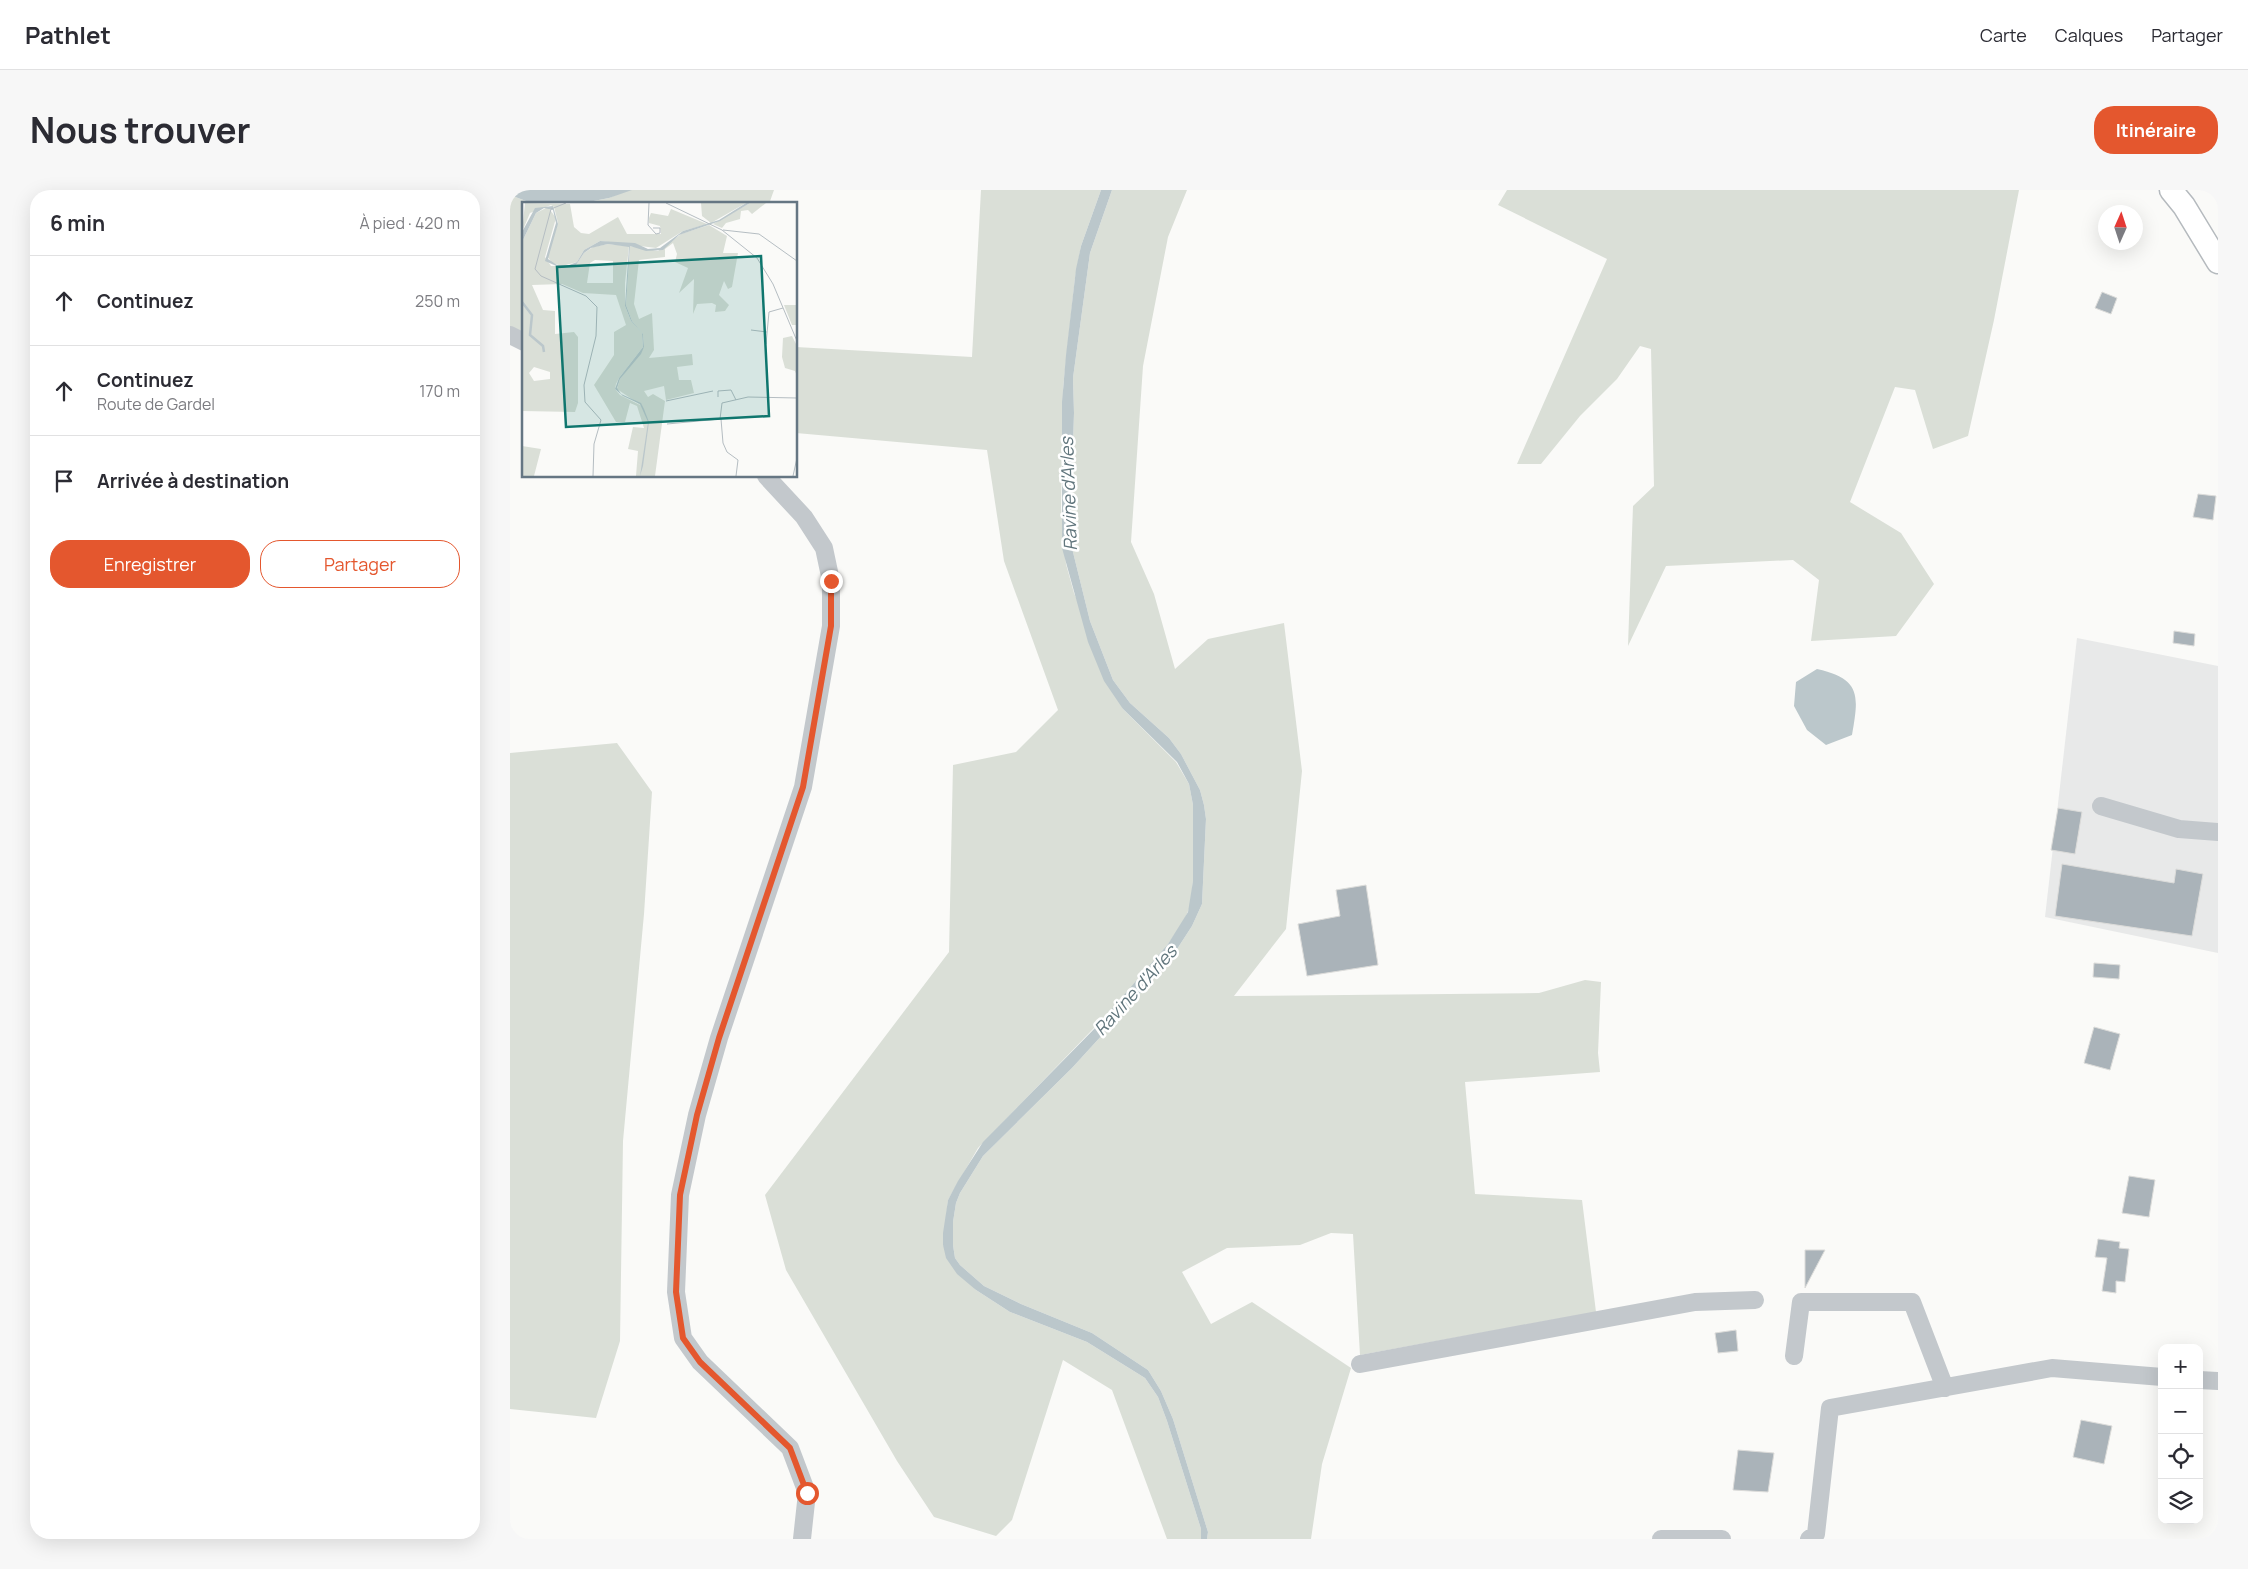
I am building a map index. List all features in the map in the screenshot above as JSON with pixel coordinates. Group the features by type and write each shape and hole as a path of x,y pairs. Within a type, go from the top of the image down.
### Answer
{"main road":[{"path":"2171,190 2184,206 2218,262"}],"street":[{"path":"510,335 522,341"},
{"path":"768,478 804,517 824,548 831,581 831,626 803,787 719,1038 697,1115 680,1195 676,1292 683,1338 700,1362 790,1448 807,1493 802,1539"},
{"path":"2101,806 2179,829 2218,832"},
{"path":"1360,1364 1695,1302 1756,1300"},
{"path":"1794,1356 1801,1302 1912,1302 1945,1388"},
{"path":"1814,1537 1830,1408 2052,1368 2158,1377"},
{"path":"2203,1380 2218,1381"},
{"path":"1661,1539 1722,1539"}],"shaded area":[{"path":"627,190 774,190 770,202 588,202 609,198"},
{"path":"981,190 1101,190 1081,246 1075,278 1063,388 1061,508 1066,564 1074,593 1123,709 1176,762 1189,784 1193,805 1193,881 1191,904 1184,921 1168,944 1121,1000 978,1148 948,1200 943,1245 976,1290 1010,1312 1087,1342 1145,1378 1158,1397 1167,1421 1201,1529 1201,1539 1167,1539 1112,1390 1063,1360 1012,1520 996,1536 934,1517 897,1461 786,1270 765,1195 949,952 953,765 1016,752 1058,710 1004,561 987,450 798,433 798,347 972,357"},
{"path":"1112,190 1187,190 1168,237 1143,366 1131,542 1154,594 1175,669 1208,639 1284,623 1302,771 1286,929 1234,996 1539,993 1585,980 1601,982 1598,1053 1600,1072 1465,1082 1475,1194 1582,1200 1596,1312 1360,1355 1353,1234 1331,1233 1300,1245 1227,1248 1182,1272 1211,1324 1252,1302 1351,1368 1322,1464 1311,1539 1207,1539 1208,1532 1173,1419 1161,1391 1148,1370 1092,1333 1021,1304 984,1286 960,1265 955,1258 953,1245 953,1222 956,1203 960,1193 983,1156 1072,1068 1168,963 1192,926 1202,904 1206,819 1200,790 1181,754 1169,738 1130,703 1113,680 1090,621 1070,540 1074,413 1073,378 1090,253"},
{"path":"1507,190 2019,190 1994,320 1968,436 1933,449 1915,390 1895,387 1850,502 1901,533 1934,584 1896,636 1811,641 1819,580 1793,560 1666,566 1628,646 1633,506 1654,486 1651,349 1640,346 1617,379 1580,416 1541,464 1517,464 1607,259 1498,205"},
{"path":"510,195 529,202 522,202 522,334 510,333"},
{"path":"2077,638 2218,666 2218,953 2045,917"},
{"path":"617,743 652,792 644,914 623,1141 620,1341 596,1418 510,1409 510,753"}],"water":[{"path":"510,190 632,190 609,198 588,202 529,202 510,195"},
{"name":"Ravine d'Arles","path":"1101,190 1112,190 1090,253 1073,378 1074,413 1070,540 1090,621 1113,680 1130,703 1169,738 1181,754 1200,790 1206,819 1202,904 1192,926 1168,963 1072,1068 983,1156 960,1193 956,1203 953,1222 953,1245 955,1258 960,1265 984,1286 1021,1304 1092,1333 1148,1370 1161,1391 1173,1419 1208,1532 1207,1539 1201,1539 1201,1529 1167,1421 1158,1397 1145,1378 1087,1342 1010,1312 976,1290 957,1274 946,1258 943,1245 948,1200 983,1142 1098,1025 1168,944 1188,912 1193,881 1193,805 1189,784 1177,762 1123,709 1104,681 1088,642 1062,548 1062,402 1066,355 1076,269 1081,246"},
{"path":"1817,669 1842,678 1854,691 1856,699 1852,735 1826,745 1807,730 1794,706 1796,682"}],"building":[{"path":"2102,292 2117,298 2111,314 2095,308"},
{"path":"2198,494 2216,496 2213,520 2193,517"},
{"path":"2174,631 2195,634 2194,646 2173,643"},
{"path":"2058,808 2082,812 2075,854 2051,850"},
{"path":"2062,864 2174,883 2176,869 2203,874 2192,936 2055,916"},
{"path":"1366,885 1378,965 1307,976 1298,924 1340,916 1336,890"},
{"path":"2094,963 2120,965 2119,979 2093,977"},
{"path":"2094,1027 2120,1034 2110,1070 2084,1063"},
{"path":"2129,1176 2155,1180 2149,1217 2122,1213"},
{"path":"2098,1239 2120,1242 2119,1248 2129,1249 2125,1282 2116,1281 2116,1293 2102,1291 2107,1258 2095,1257"},
{"path":"1805,1250 1825,1250 1805,1288"},
{"path":"1736,1330 1738,1351 1718,1353 1715,1333"},
{"path":"2081,1420 2112,1426 2104,1464 2073,1457"},
{"path":"1738,1450 1774,1453 1768,1492 1733,1490"}],"route":[{"path":"807,1493 790,1448 700,1362 683,1338 676,1292 680,1195 697,1115 719,1038 803,787 831,626 831,581"}]}
